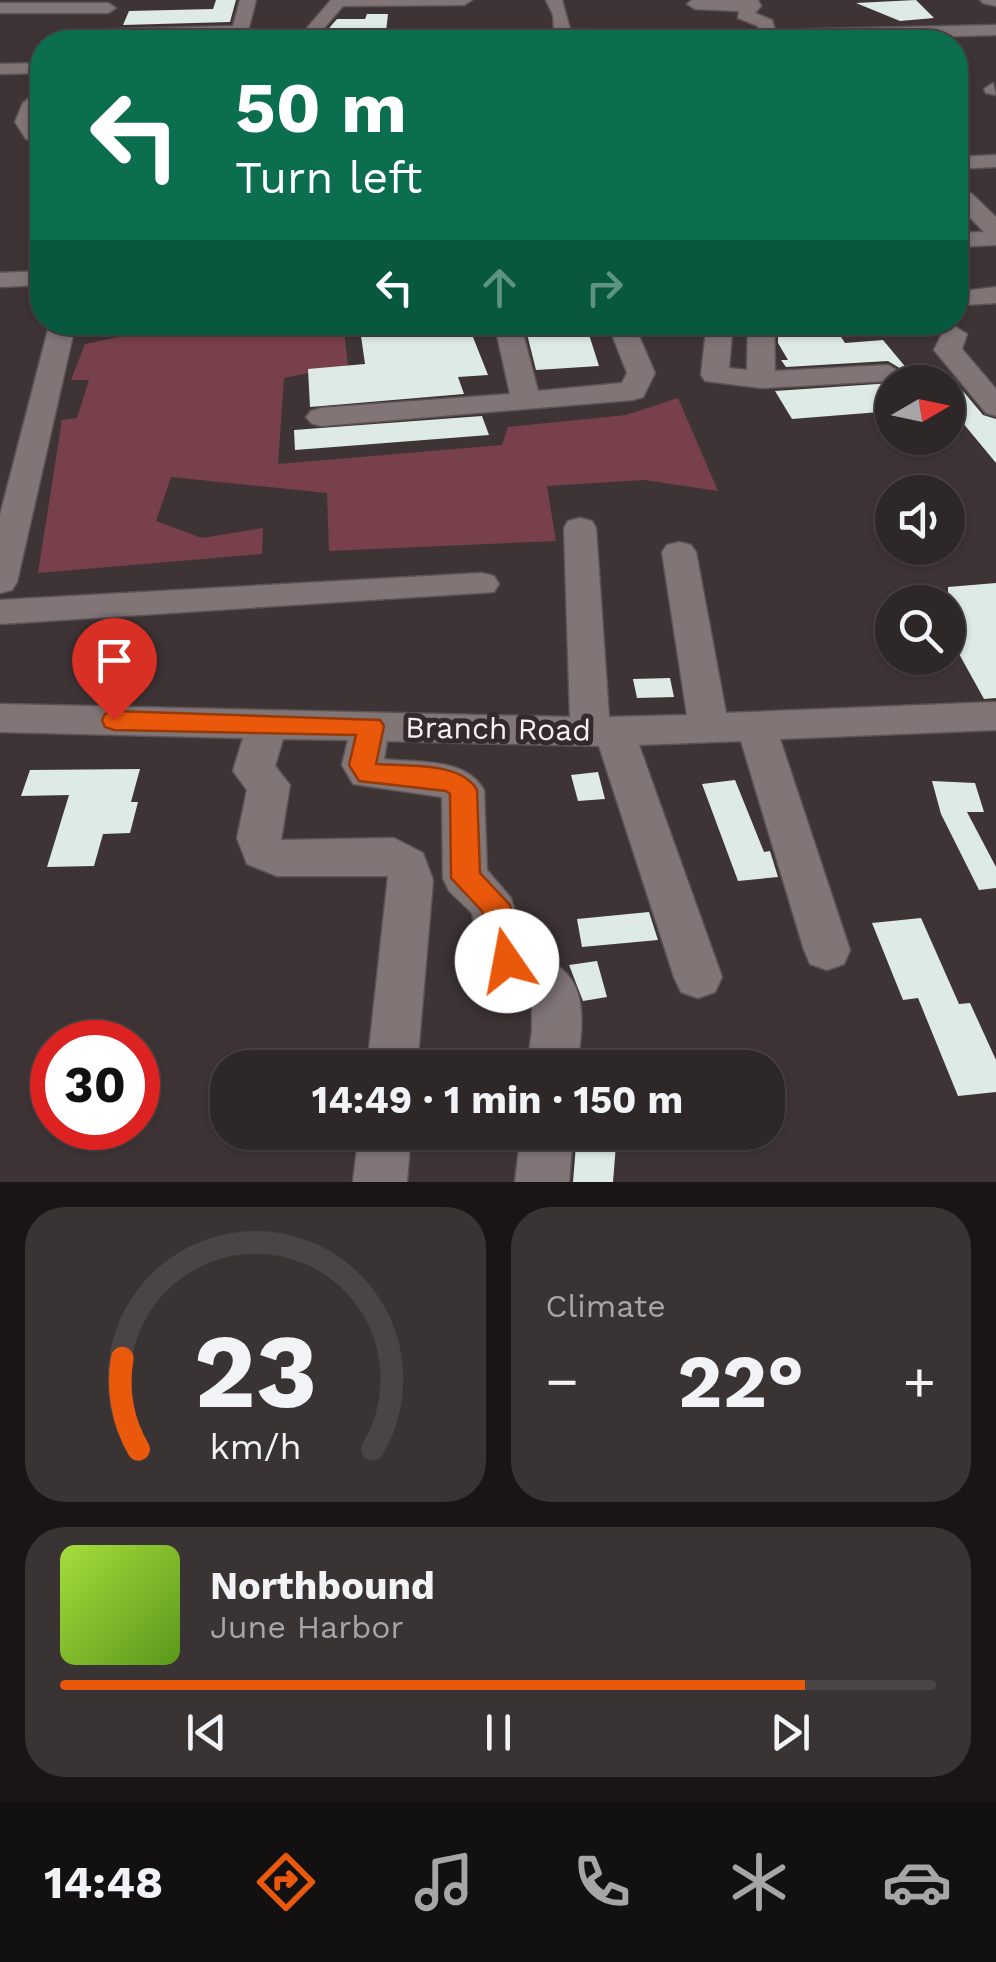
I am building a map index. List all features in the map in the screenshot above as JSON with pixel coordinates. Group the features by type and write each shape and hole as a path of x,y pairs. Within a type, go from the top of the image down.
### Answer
{"street":[{"path":"313,30 339,1 464,0"},
{"path":"988,0 996,1"},
{"path":"226,8 251,3"},
{"path":"240,30 251,3"},
{"path":"251,3 252,30"},
{"path":"692,9 746,3 752,8 744,15 766,23 766,30"},
{"path":"2,9 116,6"},
{"path":"88,30 116,6"},
{"path":"968,32 996,30"},
{"path":"0,70 30,69"},
{"path":"968,154 996,161"},
{"path":"968,200 996,198"},
{"path":"968,207 996,230"},
{"path":"968,239 996,238"},
{"path":"0,280 30,279"},
{"path":"968,298 996,295"},
{"path":"0,582 61,335"},
{"path":"509,335 526,401"},
{"path":"322,416 633,391 641,373 625,335"},
{"path":"719,335 715,375 761,380 875,374"},
{"path":"761,335 761,380"},
{"path":"954,335 948,350 996,407"},
{"path":"580,528 602,732 698,977"},
{"path":"679,552 709,728"},
{"path":"0,612 482,584"},
{"name":"Branch Road","path":"0,718 602,732 996,716"},
{"path":"267,724 253,772 269,785 259,838 262,852 277,858 394,856 407,866 411,880 394,1050"},
{"path":"371,726 362,765 368,774 452,782 464,790 465,878"},
{"path":"756,726 827,950"},
{"path":"411,880 465,878 495,905 507,961 514,970 540,977 552,990 558,1005 554,1050"},
{"path":"380,1182 383,1150"},
{"path":"542,1182 545,1150"}],"shaded area":[{"path":"128,335 344,335 348,365 284,378 278,464 502,445 508,427 626,415 678,398 718,491 644,480 547,486 556,541 329,551 327,493 171,477 156,521 202,538 263,528 262,554 38,573 62,420 77,418 89,380 71,380 85,344"}],"building":[{"path":"216,0 236,0 230,22 123,25 129,11 213,9"},
{"path":"916,0 934,18 900,21 856,3"},
{"path":"367,14 388,14 386,30 327,30 337,19 365,19"},
{"path":"361,335 472,335 488,375 458,377 464,394 310,407 308,369 365,364"},
{"path":"527,335 589,335 599,366 536,370"},
{"path":"778,335 840,335 845,343 883,340 904,365 888,361 786,367 781,360 788,360"},
{"path":"875,384 875,412 792,419 775,391"},
{"path":"965,393 983,415 996,419 996,463 965,426"},
{"path":"482,416 489,435 295,450 294,430"},
{"path":"996,583 996,698 984,699 965,665 965,586"},
{"path":"670,678 674,697 637,698 633,679"},
{"path":"140,769 131,802 138,802 130,833 103,834 94,866 47,867 69,795 21,796 30,770"},
{"path":"598,772 605,799 578,801 571,775"},
{"path":"735,780 764,852 770,851 778,877 738,881 702,784"},
{"path":"932,781 975,783 984,812 967,812 996,867 996,888 979,890 941,814"},
{"path":"649,912 658,940 582,947 577,919"},
{"path":"921,918 959,1004 970,1003 996,1060 996,1092 958,1096 918,998 903,1000 872,923"},
{"path":"597,961 607,997 583,1001 569,965"},
{"path":"576,1150 616,1150 613,1182 573,1182"}],"route":[{"path":"114,720 371,726 362,765 368,774 452,782 464,790 465,878 495,905 507,961"}]}
